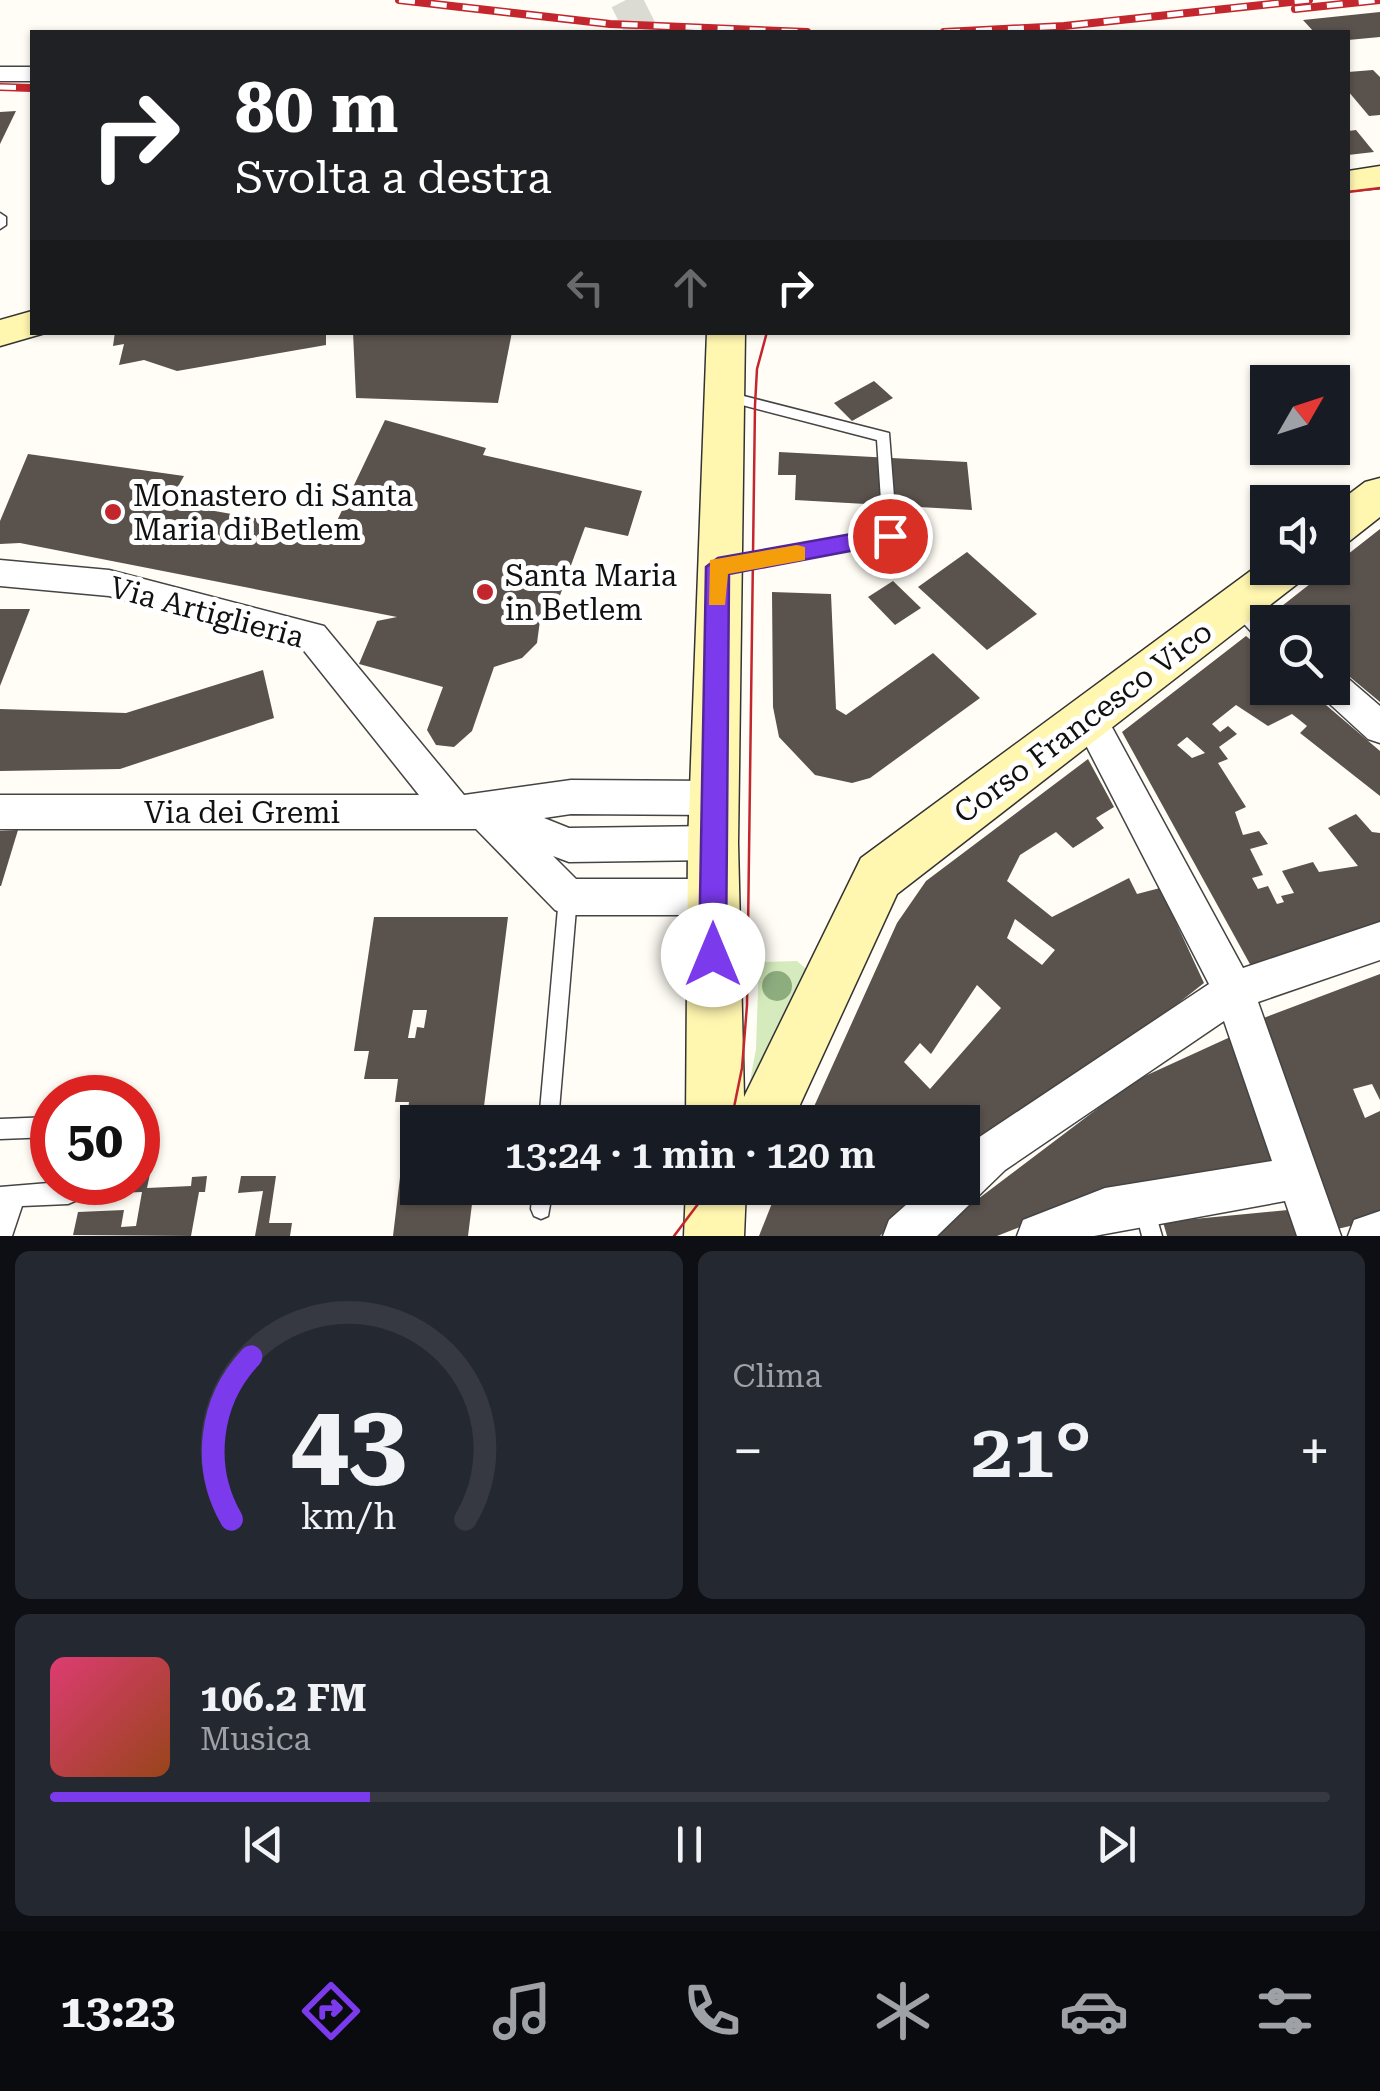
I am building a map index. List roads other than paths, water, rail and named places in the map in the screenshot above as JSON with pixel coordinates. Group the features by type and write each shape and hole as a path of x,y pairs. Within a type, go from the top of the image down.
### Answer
{"main road":[{"path":"1350,181 1380,177"},
{"path":"0,310 30,306"},
{"path":"0,333 30,325"},
{"path":"715,1105 712,897 726,335"},
{"path":"1350,517 1380,494"},
{"name":"Corso Francesco Vico","path":"770,1105 878,876 1089,718 1250,617"}],"street":[{"path":"0,74 30,74"},
{"name":"Via Artiglieria","path":"0,572 109,584 312,636 469,812"},
{"path":"1350,702 1380,728"},
{"path":"1089,718 1234,991 1319,1236"},
{"name":"Via dei Gremi","path":"0,812 469,812 570,845 714,821"},
{"path":"469,812 568,897 712,897"},
{"path":"980,1165 1234,991 1380,941"},
{"path":"1040,1236 1105,1210 1148,1220 1297,1178"},
{"path":"905,1236 938,1205"},
{"path":"1370,1236 1380,1233"}],"lane":[{"path":"0,217 0,225"},
{"path":"718,567 890,536 884,437 726,396"},
{"path":"550,1105 568,897"},
{"path":"0,1129 30,1128"},
{"path":"2,1236 8,1197"},
{"path":"541,1205 541,1210"}],"tunnel":[{"path":"626,0 641,30"}],"tram line":[{"path":"1350,192 1380,188"},
{"path":"734,1105 747,1005 755,405 757,369 766,335"},
{"path":"674,1236 697,1205"}],"railway":[{"path":"399,0 610,24 758,30"},
{"path":"984,30 1064,26 1309,0"},
{"path":"1295,9 1380,0"},
{"path":"0,87 30,88"}],"place":[{"name":"Monastero di Santa Maria di Betlem","path":"113,512"},
{"name":"Santa Maria in Betlem","path":"485,592"}]}
